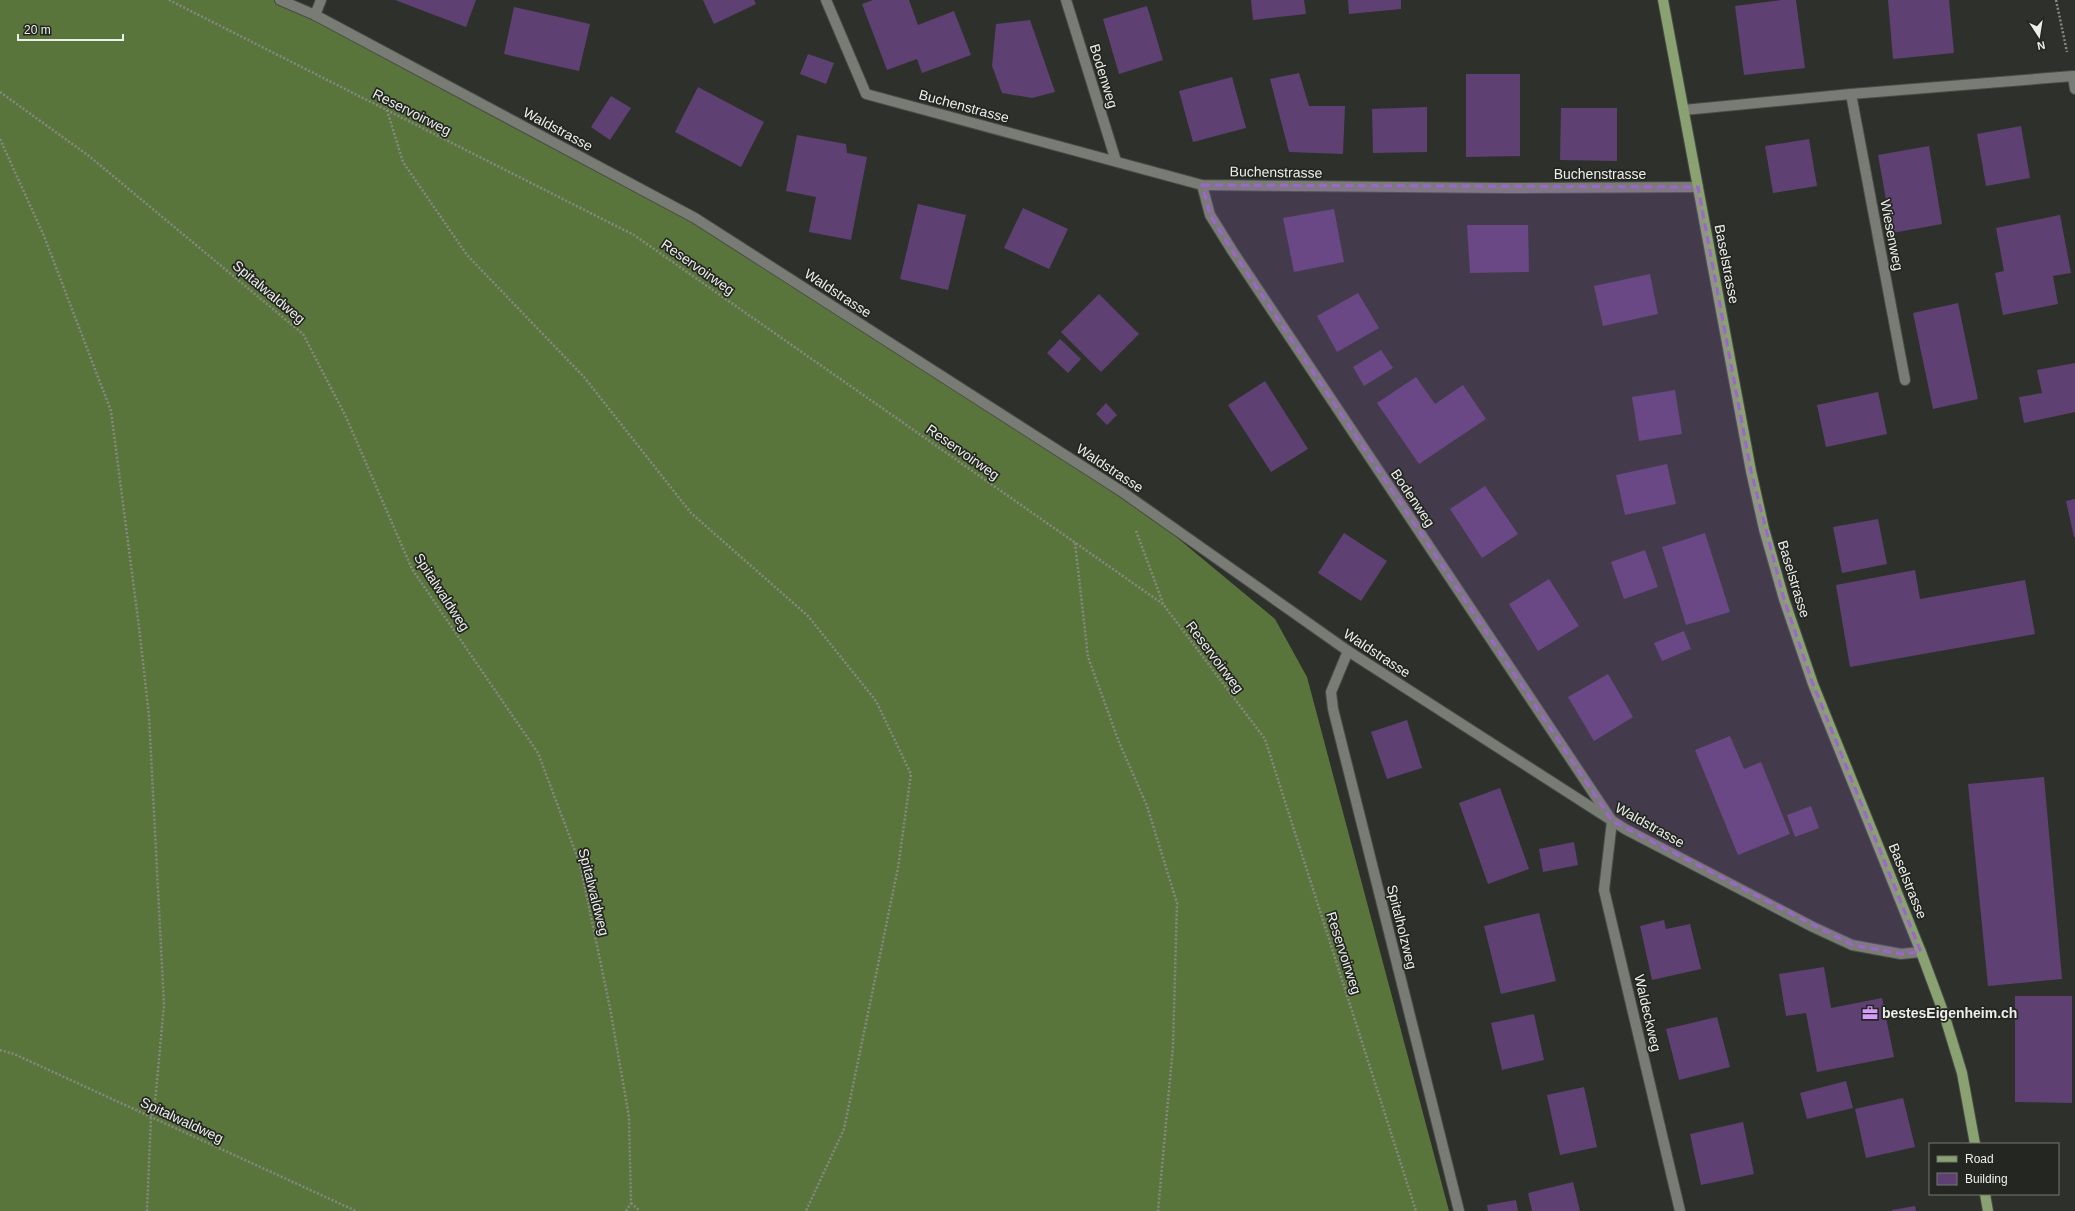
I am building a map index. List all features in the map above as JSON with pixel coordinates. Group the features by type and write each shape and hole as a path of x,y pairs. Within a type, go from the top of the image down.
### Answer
{"main road":[{"name":"Baselstrasse","path":"1663,0 1751,471 1764,529 1784,599 1813,684 1922,952 1944,1014 1962,1074 1975,1143"},
{"path":"1985,1195 1988,1211"}],"street":[{"name":"Waldstrasse","path":"280,0 315,15 695,218 1121,491 1348,651 1612,821 1813,927 1852,945 1901,954 1922,952"},
{"path":"315,15 321,0"},
{"name":"Buchenstrasse","path":"826,0 866,94 1202,185 1504,188 1698,187"},
{"name":"Bodenweg","path":"1066,0 1116,161"},
{"path":"1684,110 1851,94 2073,76 2075,89"},
{"name":"Wiesenweg","path":"1851,94 1905,380"},
{"name":"Bodenweg","path":"1202,185 1210,215 1233,252 1612,821"},
{"name":"Spitalholzweg","path":"1348,651 1332,692 1333,710 1459,1211"},
{"name":"Waldeckweg","path":"1612,821 1604,890 1680,1211"}],"path":[{"name":"Reservoirweg","path":"169,0 634,235 1163,604 1265,740 1416,1211"},
{"path":"2056,0 2073,76"},
{"name":"Spitalwaldweg","path":"0,92 89,156 303,334 346,417 412,569 538,753 580,864 610,1008 629,1117 631,1203"},
{"path":"387,110 403,162 467,255 584,377 691,513 808,616 876,701 911,774 897,875 844,1129 806,1211"},
{"path":"0,139 44,236 111,411 140,626 149,716 164,1005 155,1102 151,1117 147,1211"},
{"path":"1135,529 1163,604"},
{"path":"1075,542 1088,657 1119,742 1147,806 1177,904 1173,1046 1158,1211"},
{"name":"Spitalwaldweg","path":"0,1050 14,1054 356,1211"},
{"path":"626,1211 631,1203 640,1211"}],"highlighted area":[{"path":"1202,185 1698,187 1751,471 1784,599 1813,684 1921,952 1901,954 1852,945 1612,821 1233,252 1210,215"}],"green space":[{"path":"0,0 280,0 695,218 1121,491 1275,619 1307,677 1449,1211 0,1211"}],"building":[{"path":"395,0 476,0 466,27"},
{"path":"703,0 754,0 756,4 714,24"},
{"path":"873,0 909,0 918,25 954,11 971,55 922,73 917,59 887,70 862,4"},
{"path":"1251,0 1304,0 1306,14 1253,20"},
{"path":"1348,0 1401,0 1401,9 1349,14"},
{"path":"1781,0 1796,0 1805,68 1744,75 1735,6"},
{"path":"1888,0 1949,0 1954,53 1893,59"},
{"path":"1147,6 1163,60 1119,74 1103,19"},
{"path":"514,7 590,24 579,71 504,54"},
{"path":"1030,20 1055,92 1032,98 1002,93 992,66 996,24"},
{"path":"808,54 834,63 826,84 800,74"},
{"path":"1299,73 1309,106 1345,106 1343,154 1289,152 1270,79"},
{"path":"1466,74 1520,74 1520,156 1466,157"},
{"path":"1232,77 1246,128 1193,142 1179,91"},
{"path":"698,87 764,122 741,167 675,132"},
{"path":"611,96 631,108 610,140 591,127"},
{"path":"1427,107 1427,152 1373,153 1372,109"},
{"path":"1561,108 1617,108 1617,161 1560,160"},
{"path":"2021,126 2030,178 1986,186 1977,134"},
{"path":"797,135 846,144 847,153 867,157 851,240 809,232 816,197 786,191"},
{"path":"1809,139 1817,186 1773,193 1765,146"},
{"path":"1929,146 1942,224 1892,233 1878,155"},
{"path":"918,204 966,215 948,290 900,279"},
{"path":"1023,208 1068,229 1049,269 1004,248"},
{"path":"1334,209 1344,262 1294,272 1283,218"},
{"path":"2060,215 2071,273 2053,276 2058,304 2003,315 1995,273 2004,271 1996,228"},
{"path":"1467,225 1528,225 1529,272 1470,273"},
{"path":"1650,274 1658,314 1603,326 1594,286"},
{"path":"1358,293 1379,328 1337,352 1317,316"},
{"path":"1099,294 1139,334 1101,372 1061,332"},
{"path":"1958,303 1978,399 1933,409 1913,313"},
{"path":"1060,339 1081,359 1068,373 1047,353"},
{"path":"1381,350 1393,368 1364,386 1353,367"},
{"path":"2075,363 2075,412 2024,423 2019,397 2042,393 2037,370"},
{"path":"1416,377 1435,404 1463,385 1486,419 1419,464 1377,403"},
{"path":"1265,381 1308,449 1271,472 1228,405"},
{"path":"1675,390 1682,434 1639,441 1632,397"},
{"path":"1878,392 1887,434 1826,447 1817,405"},
{"path":"1106,403 1117,415 1107,425 1096,414"},
{"path":"1667,464 1676,504 1625,515 1616,475"},
{"path":"1485,486 1518,534 1482,558 1450,509"},
{"path":"2075,499 2075,537 2074,537 2066,501"},
{"path":"1878,519 1887,564 1842,573 1833,527"},
{"path":"1344,533 1387,561 1361,601 1318,573"},
{"path":"1705,533 1730,612 1686,625 1662,547"},
{"path":"1645,550 1658,587 1624,599 1611,562"},
{"path":"1915,570 1920,599 2025,580 2035,634 1850,667 1836,585"},
{"path":"1549,579 1579,626 1538,651 1509,604"},
{"path":"1684,631 1691,649 1662,661 1654,643"},
{"path":"1608,674 1633,717 1594,741 1568,697"},
{"path":"1407,720 1422,768 1387,779 1371,732"},
{"path":"1730,736 1744,769 1761,762 1790,834 1738,855 1695,750"},
{"path":"2044,777 2062,979 1988,986 1968,784"},
{"path":"1500,788 1529,869 1488,884 1459,803"},
{"path":"1811,806 1819,828 1795,837 1787,815"},
{"path":"1574,842 1578,865 1543,872 1539,849"},
{"path":"1539,913 1556,981 1501,994 1484,926"},
{"path":"1664,920 1666,929 1690,924 1701,969 1652,980 1640,926"},
{"path":"1824,967 1831,1008 1882,998 1894,1057 1817,1072 1806,1013 1786,1016 1779,974"},
{"path":"2015,996 2072,996 2072,1103 2015,1102"},
{"path":"1534,1014 1544,1060 1502,1070 1491,1023"},
{"path":"1717,1017 1730,1067 1679,1080 1666,1029"},
{"path":"1846,1081 1853,1108 1807,1119 1800,1093"},
{"path":"1584,1087 1597,1147 1560,1155 1547,1095"},
{"path":"1903,1098 1915,1147 1866,1158 1855,1109"},
{"path":"1743,1122 1754,1174 1701,1185 1690,1134"},
{"path":"1573,1182 1580,1211 1532,1211 1528,1193"},
{"path":"1516,1200 1518,1211 1488,1211 1487,1205"},
{"path":"1915,1206 1916,1211 1892,1211 1892,1210"}],"place":[{"name":"bestesEigenheim.ch","path":"1870,1013"}]}
